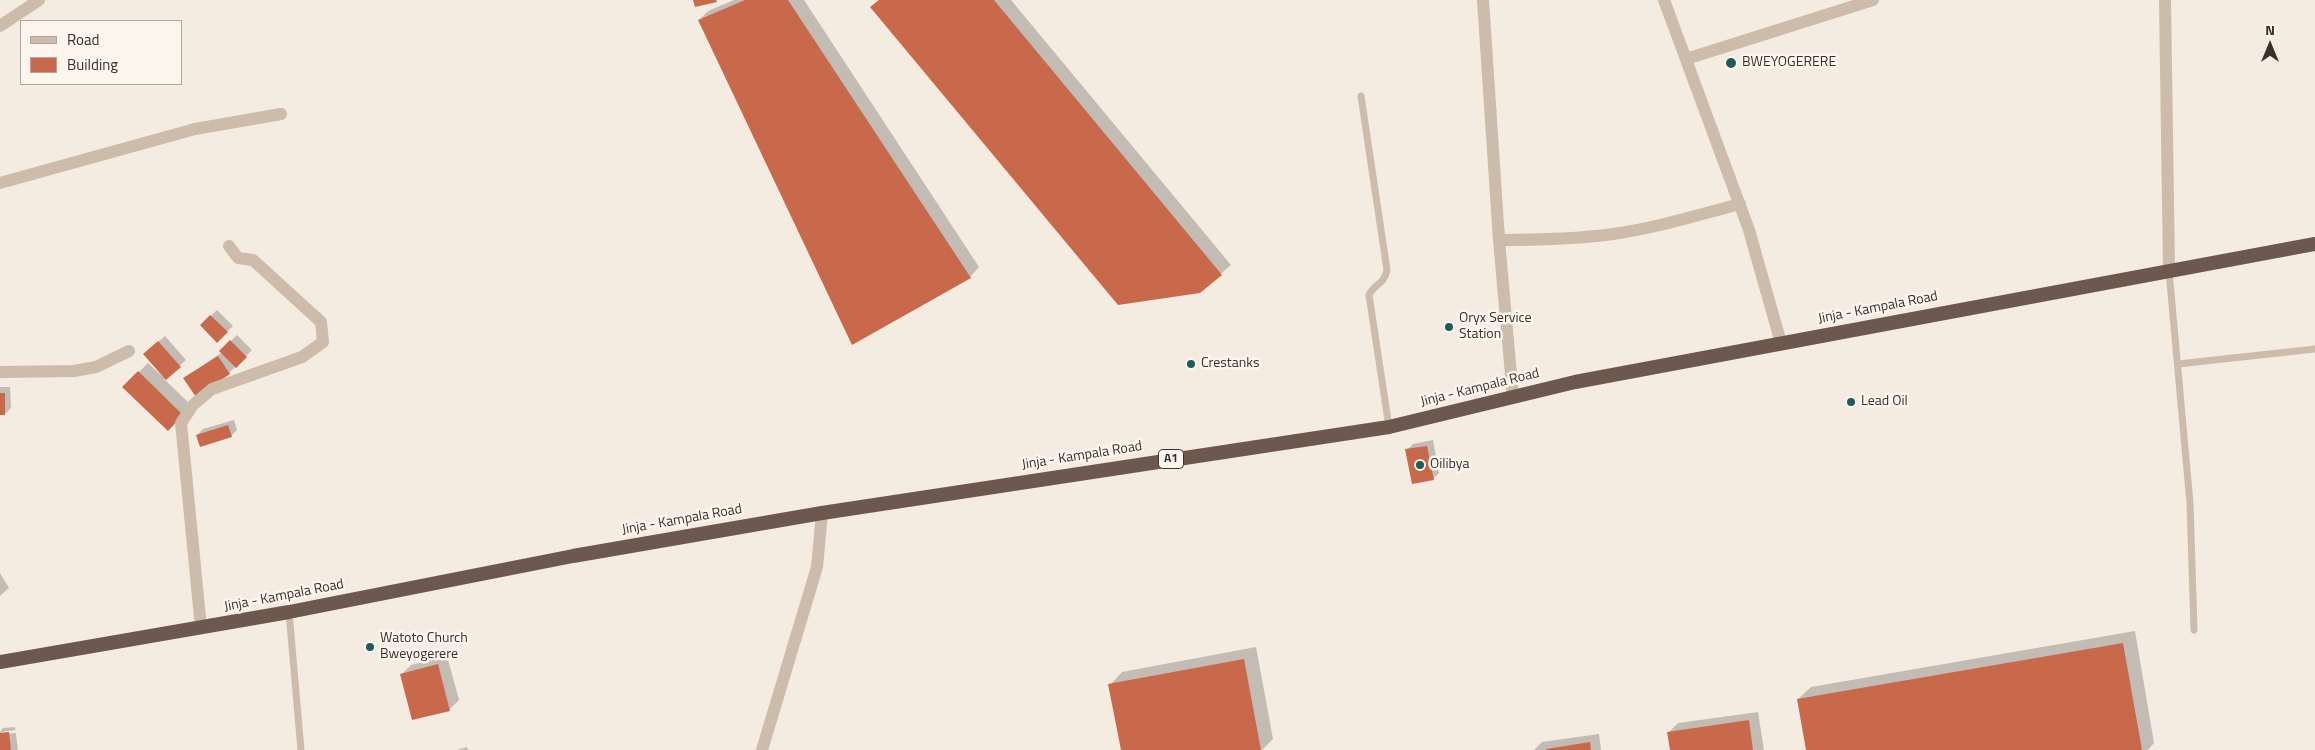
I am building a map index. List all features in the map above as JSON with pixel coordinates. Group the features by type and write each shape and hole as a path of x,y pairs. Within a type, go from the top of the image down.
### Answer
{"highway":[{"name":"Jinja - Kampala Road","path":"0,662 201,628 573,556 822,513 1389,427 1575,382 2315,244"}],"street":[{"path":"0,26 39,0"},
{"path":"1483,0 1499,240 1513,397"},
{"path":"1664,0 1740,204 1781,343"},
{"path":"1686,59 1873,0"},
{"path":"2165,0 2169,270"},
{"path":"0,183 195,129 282,114"},
{"path":"1499,240 1531,240 1613,234 1673,222 1740,204"},
{"path":"201,628 181,423 193,405 212,389 302,357 323,342 321,322 253,260 238,258 228,246"},
{"path":"0,372 74,371 96,367 129,351"},
{"path":"762,750 817,567 822,513"}],"lane":[{"path":"1360,96 1387,270 1385,279 1371,290 1369,295 1389,427"},
{"path":"2169,270 2190,503 2194,630"},
{"path":"2178,364 2315,349"},
{"path":"289,612 301,750"}],"building":[{"path":"693,0 716,0 717,2 695,7"},
{"path":"745,0 788,0 971,278 852,345 698,20"},
{"path":"879,0 994,0 1222,275 1200,293 1118,305 870,7"},
{"path":"210,315 228,332 217,343 200,325"},
{"path":"230,340 247,357 236,368 219,351"},
{"path":"158,341 181,367 166,380 143,354"},
{"path":"218,356 230,374 196,397 183,378"},
{"path":"138,371 183,415 168,431 122,387"},
{"path":"0,393 5,393 5,415 0,415"},
{"path":"228,425 232,437 200,447 196,435"},
{"name":"Oilibya","path":"1427,446 1434,480 1412,484 1405,449"},
{"path":"2123,643 2142,750 1806,750 1797,699"},
{"path":"1244,659 1261,750 1121,750 1108,684"},
{"path":"438,664 450,711 412,720 400,674"},
{"path":"1749,720 1753,750 1670,750 1667,732"},
{"path":"9,732 11,750 0,750 0,733"},
{"path":"1590,742 1591,750 1546,750 1546,749"}],"place":[{"name":"BWEYOGERERE","path":"1731,63"},
{"name":"Oryx Service Station","path":"1449,327"},
{"name":"Crestanks","path":"1191,364"},
{"name":"Lead Oil","path":"1851,402"},
{"name":"Oilibya","path":"1420,465"},
{"name":"Watoto Church Bweyogerere","path":"370,647"}]}
